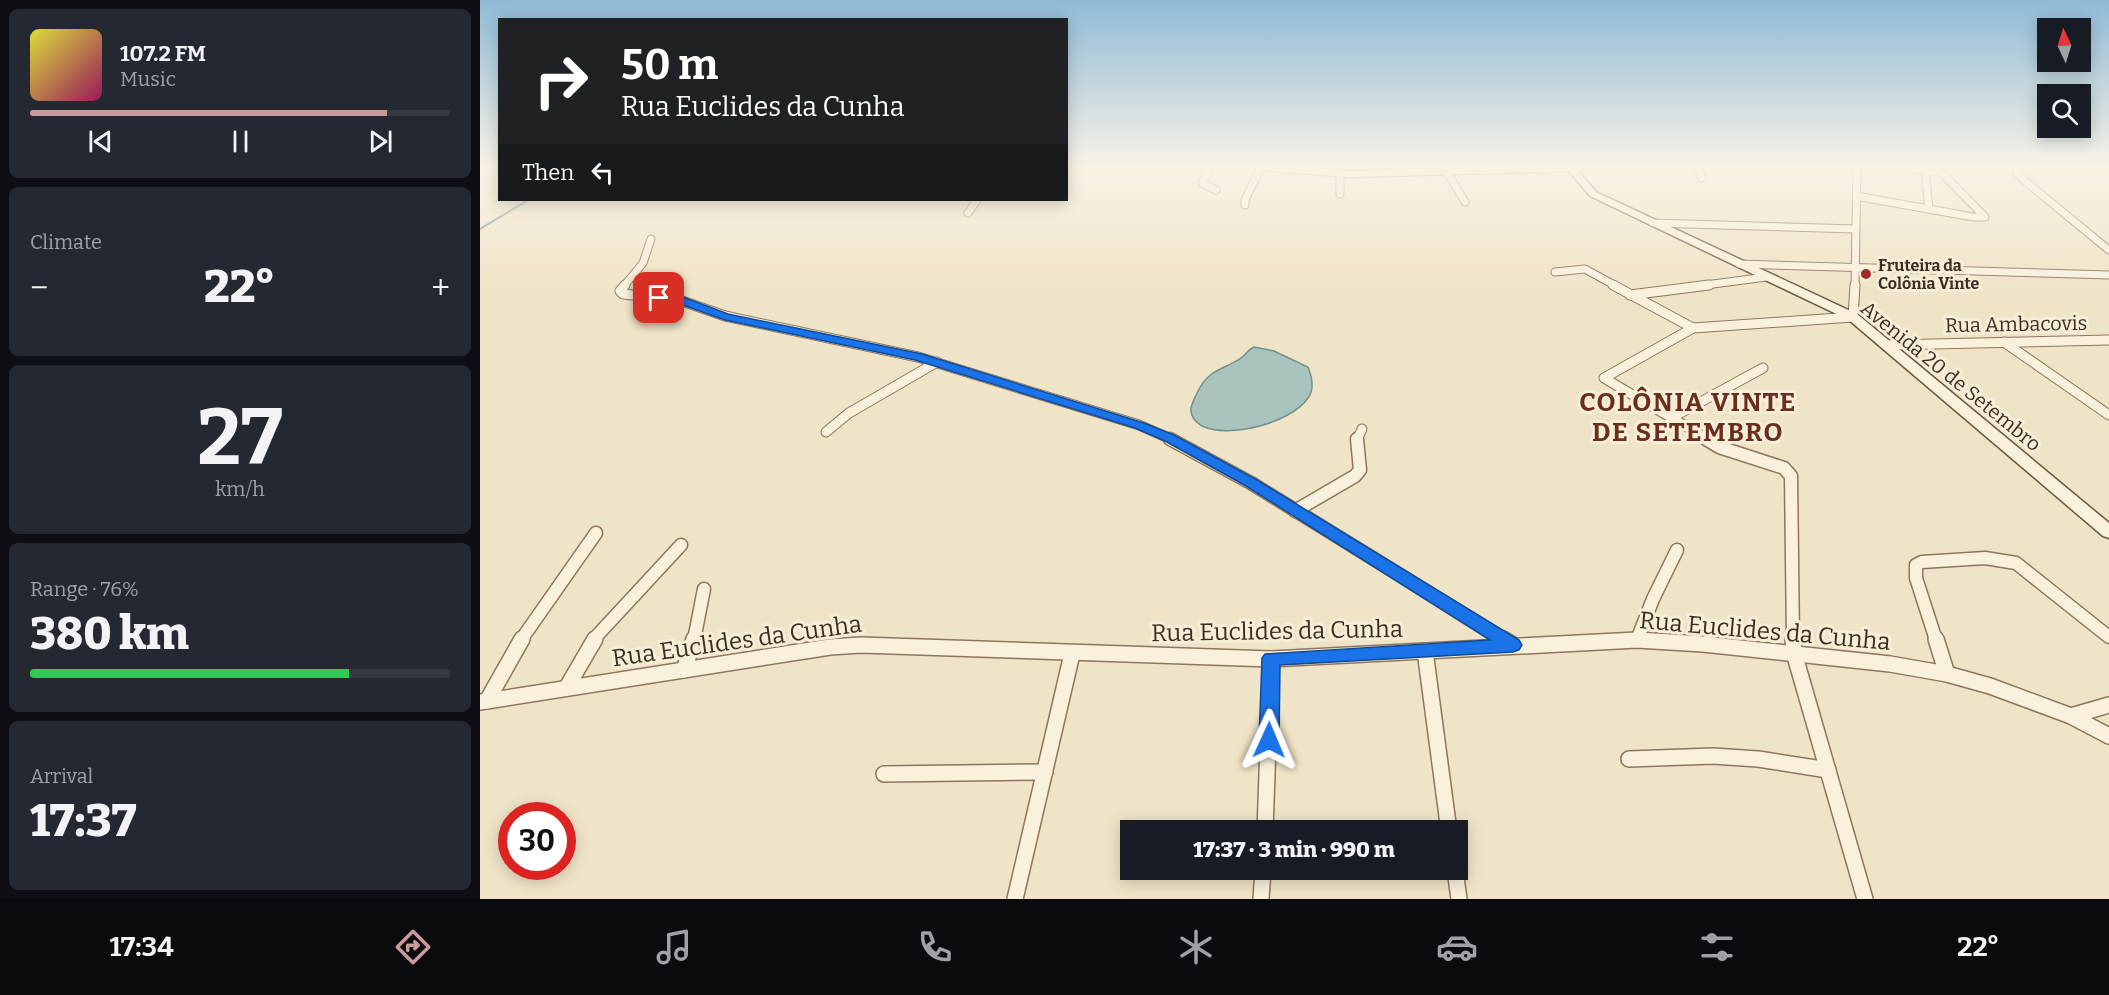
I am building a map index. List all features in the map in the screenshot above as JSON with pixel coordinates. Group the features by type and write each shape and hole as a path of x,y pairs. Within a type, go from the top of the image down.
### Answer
{"street":[{"path":"968,213 971,208"},
{"name":"Avenida 20 de Setembro","path":"1623,208 1853,317 2109,532"},
{"path":"1856,208 1857,268 1853,317 1693,328 1604,378 1673,417 1719,447 1784,468 1791,478 1791,622 1794,653 1865,899"},
{"path":"1923,208 1985,217 1976,208"},
{"path":"2058,208 2109,250"},
{"path":"1653,223 1855,230"},
{"path":"651,239 643,263 621,289 623,294 679,300 725,316 937,362 1139,425 1212,460 1513,645"},
{"path":"1739,264 2109,275"},
{"path":"1555,272 1585,269 1693,328"},
{"path":"1629,295 1766,277"},
{"name":"Rua Ambacovis","path":"1888,345 2109,340"},
{"path":"2004,342 2109,415"},
{"path":"826,432 849,412 937,362"},
{"path":"1673,417 1763,368"},
{"path":"1295,511 1355,476 1360,470 1361,464 1357,458 1356,442 1362,429"},
{"path":"483,701 528,626 596,533"},
{"path":"567,687 591,643 681,545"},
{"path":"1637,640 1653,599 1677,550"},
{"path":"1947,674 1916,578 1916,565 1922,562 1985,558 2007,560 2025,569 2109,637"},
{"path":"684,670 698,627 704,589"},
{"name":"Rua Euclides da Cunha","path":"483,701 830,647 861,645 1072,654 1271,658 1637,640 1794,653 1890,664 1947,674 1989,686 2071,716 2109,736"},
{"path":"1425,651 1448,820"},
{"path":"1015,899 1072,654"},
{"path":"1265,820 1271,658"},
{"path":"2071,716 2109,705"},
{"path":"1629,759 1713,756 1758,759 1828,770"},
{"path":"884,774 1045,772"},
{"path":"1261,899 1262,880"},
{"path":"1456,880 1459,899"}],"water":[{"path":"1254,347 1274,351 1308,367 1312,387 1308,398 1288,415 1259,426 1228,431 1214,430 1200,425 1192,416 1191,408 1202,384 1212,374 1241,358"}],"waterway":[{"path":"480,229 515,208"}],"place":[{"name":"Fruteira da Colônia Vinte","path":"1866,274"}],"district":[{"name":"COLÔNIA VINTE DE SETEMBRO","path":"1688,417"}],"route":[{"path":"659,298 679,300 725,316 918,357 1009,383 1139,425 1212,460 1513,645 1271,658 1269,740"}]}
